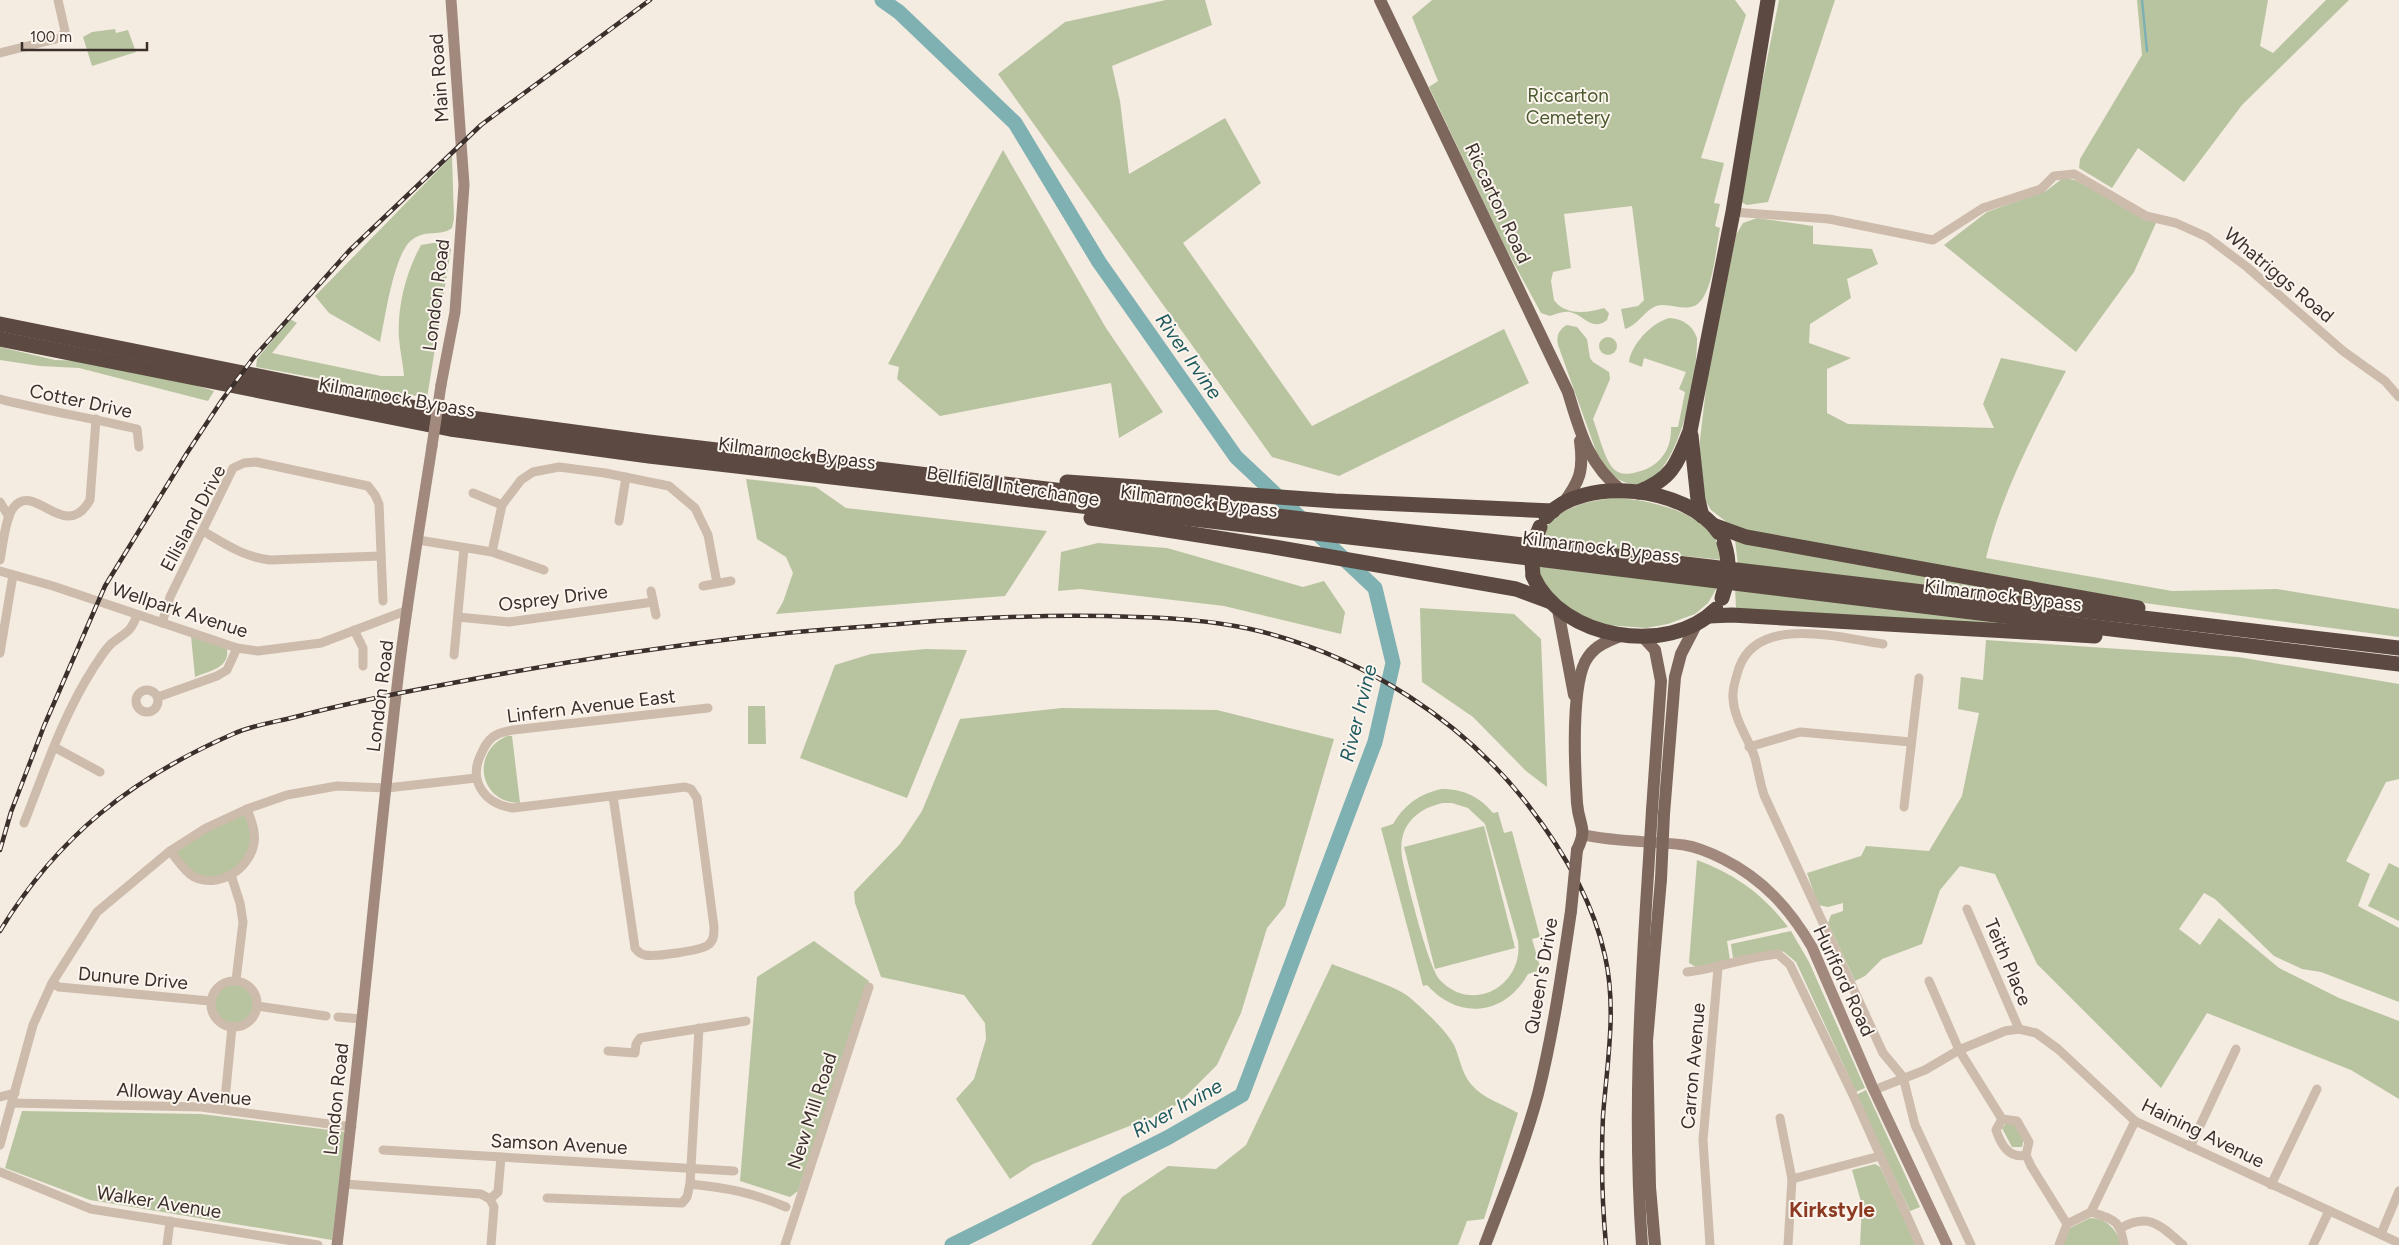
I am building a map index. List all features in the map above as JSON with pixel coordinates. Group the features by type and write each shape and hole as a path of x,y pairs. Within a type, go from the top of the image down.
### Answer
{"highway":[{"path":"1638,492 1666,478 1681,455 1690,431 1733,212 1768,0"},
{"name":"Kilmarnock Bypass","path":"0,324 456,416 847,472 1254,528 1365,539 2399,664"},
{"name":"Kilmarnock Bypass","path":"0,339 450,428 649,456 847,472 1351,523 2399,648"},
{"path":"1557,508 1540,527 1531,549 1533,576 1539,589 1554,606 1587,625 1622,635 1642,636 1673,632 1696,625 1709,616 1722,598 1729,574 1728,555 1724,543 1708,520 1698,500 1690,431"},
{"path":"847,472 1335,501 1557,508 1591,494 1622,491 1638,492 1667,498 1693,509 1708,520 1746,537 2272,632"},
{"name":"Bellfield Interchange","path":"847,472 993,504 1173,530 1516,589 1554,606"},
{"path":"1709,616 1732,614 2261,648"}],"main road":[{"name":"Main Road","path":"451,0 462,153"},
{"name":"Riccarton Road","path":"1380,0 1568,392 1578,424 1595,464 1605,478 1622,491"},
{"name":"London Road","path":"337,1245 352,1127 387,788 408,610 441,385 455,312 464,185 462,153"},
{"name":"Riccarton Road","path":"1557,508 1576,484 1583,464 1578,424"},
{"path":"1554,606 1576,707"},
{"path":"1642,1245 1638,1186 1637,1050 1648,874 1676,677 1681,654 1696,625"},
{"path":"1584,835 1577,804 1576,707 1581,675 1587,657 1600,645 1622,635"},
{"path":"1642,636 1655,650 1661,681 1658,812 1661,879 1647,1041 1650,1187 1655,1245"},
{"name":"Queen's Drive","path":"1485,1245 1510,1181 1538,1094 1571,911 1577,850 1584,835"},
{"name":"Hurlford Road","path":"1584,835 1606,839 1686,845 1710,853 1760,881 1782,902 1800,926 1812,947 1874,1090 1947,1245"}],"street":[{"path":"0,53 60,38 65,31 58,0"},
{"name":"Whatriggs Road","path":"1733,212 1830,219 1933,240 1983,208 2041,189 2054,176 2074,174 2146,216 2176,223 2207,237 2247,267 2344,351 2385,381 2399,397"},
{"name":"Cotter Drive","path":"0,399 51,412 137,428 139,447"},
{"path":"0,560 9,517 14,507 21,502 30,500 58,515 76,515 85,510 90,500 96,419"},
{"name":"Ellisland Drive","path":"162,623 170,598 233,468 244,463 256,462 368,486 379,504 383,601"},
{"path":"492,552 502,505 512,490 533,472 559,468 626,477 668,486 695,508 708,535 717,584"},
{"path":"619,521 626,477"},
{"path":"474,494 502,505"},
{"path":"0,502 9,517"},
{"path":"202,532 240,553 270,560 381,556"},
{"path":"418,540 492,552 544,570"},
{"path":"454,655 464,548"},
{"name":"Wellpark Avenue","path":"0,571 53,586 237,648 258,651 286,649 321,643 408,610"},
{"path":"0,653 13,575"},
{"path":"703,586 731,581"},
{"path":"651,591 656,615"},
{"name":"Osprey Drive","path":"458,617 509,622 652,602"},
{"path":"24,822 64,724 94,667 111,644 129,632 137,615"},
{"path":"354,630 363,648 363,666"},
{"name":"Hurlford Road","path":"1883,644 1791,632 1766,638 1743,656 1732,696 1736,714 1755,758 1756,772 1764,795 1883,1053 1903,1077 1915,1125 1971,1245"},
{"path":"158,697 217,676 226,670 237,648"},
{"path":"1904,807 1919,678"},
{"name":"Linfern Avenue East","path":"476,778 479,760 485,745 496,735 512,730 708,708"},
{"path":"1750,747 1800,732 1911,742"},
{"path":"54,747 100,772"},
{"path":"0,1145 4,1117 12,1103 33,1025 52,983 97,912 170,851 206,828 247,809 287,795 337,786 387,788 476,778 480,788 499,806 513,808 685,787 691,789 697,798 714,927 713,938 710,944 698,949 647,955 638,952 635,948 614,796"},
{"path":"170,851 194,876 206,880 221,879 231,875 245,864 252,854 254,831 247,809"},
{"path":"231,875 240,903 243,922 236,980"},
{"name":"Teith Place","path":"1967,909 2019,1029"},
{"path":"1687,972 1718,968 1742,960 1778,954 1790,965 1920,1245"},
{"name":"Carron Avenue","path":"1710,1245 1703,1140 1718,968"},
{"path":"236,980 249,986 257,999 257,1006 251,1019 246,1024 232,1027 218,1021 211,1009 210,1001 216,988 222,983 236,980"},
{"path":"1929,980 1959,1050 2002,1119"},
{"name":"Dunure Drive","path":"52,983 59,987 210,1001"},
{"name":"New Mill Road","path":"785,1245 869,987"},
{"path":"257,1006 326,1016"},
{"path":"338,1017 362,1020"},
{"path":"608,1051 635,1053 636,1044 640,1038 746,1021"},
{"path":"224,1110 232,1027"},
{"path":"547,1198 682,1203 687,1197 690,1184 699,1028"},
{"path":"1874,1090 1903,1077 1925,1070 1959,1050 2005,1032 2019,1029"},
{"name":"Haining Avenue","path":"2019,1029 2036,1033 2058,1049 2135,1121 2399,1243"},
{"path":"2190,1147 2236,1049"},
{"path":"2271,1185 2317,1089"},
{"path":"0,1097 15,1093"},
{"name":"Alloway Avenue","path":"12,1103 201,1107 352,1127"},
{"path":"1780,1118 1792,1179 1788,1245"},
{"path":"2002,1119 2017,1121 2021,1126 2029,1142 2026,1155 2031,1166 2067,1224"},
{"path":"2002,1119 1996,1130 2005,1149 2016,1156 2026,1155"},
{"path":"2060,1245 2067,1224 2091,1212 2135,1121"},
{"name":"Samson Avenue","path":"383,1150 734,1171"},
{"path":"1792,1179 1880,1156"},
{"path":"490,1199 498,1192 501,1157"},
{"name":"Walker Avenue","path":"0,1172 92,1209 318,1245"},
{"path":"345,1184 481,1194 490,1199 494,1207 491,1245"},
{"path":"690,1184 736,1189 786,1207"},
{"path":"2381,1234 2399,1191"},
{"path":"2313,1245 2328,1211"},
{"path":"2091,1212 2111,1218 2122,1228 2124,1245"},
{"path":"2122,1228 2134,1221 2145,1220 2165,1230 2183,1245"},
{"path":"167,1245 170,1221"},
{"path":"252,1245 253,1234"}],"green space":[{"path":"1166,0 1205,0 1212,25 1112,66 1120,101 1129,174 1225,118 1261,183 1183,243 1312,426 1504,329 1529,383 1339,476 1272,457 998,74 1065,22"},
{"name":"Riccarton Cemetery","path":"1432,0 1735,0 1746,15 1701,158 1724,163 1714,203 1720,204 1715,226 1720,228 1713,271 1706,293 1700,301 1694,306 1689,307 1656,306 1633,325 1625,329 1621,309 1638,306 1644,300 1632,206 1564,214 1571,268 1553,272 1551,281 1554,300 1564,309 1570,311 1584,312 1604,308 1609,313 1607,320 1602,323 1592,324 1570,312 1562,312 1550,316 1541,313 1505,247 1429,87 1438,81 1412,17"},
{"path":"1779,0 1835,0 1768,202 1747,205 1741,202 1740,193"},
{"path":"2137,0 2268,0 2260,46 2273,53 2326,0 2349,0 2242,105 2184,182 2138,148 2112,188 2079,168 2080,159 2142,55"},
{"path":"115,29 116,33 128,30 136,52 92,66 83,37 92,32"},
{"path":"1003,150 1106,328 1163,412 1119,438 1111,383 940,416 897,379 899,367 888,364"},
{"path":"452,156 454,219 452,228 443,232 418,236 406,246 391,286 380,342 329,313 315,296"},
{"path":"2063,178 2075,180 2156,223 2134,272 2076,352 1944,245 1987,212 2046,191"},
{"path":"1757,218 1813,226 1813,244 1872,249 1878,264 1847,279 1851,298 1810,324 1809,343 1851,358 1827,369 1827,413 1848,424 1994,428 1983,404 2001,358 2066,371 2010,485 1986,558 2172,591 2277,589 2399,609 2399,637 2055,591 1787,541 1733,527 1711,510 1703,497 1700,475 1700,440 1707,380 1736,235 1743,223"},
{"path":"439,242 446,244 451,249 427,398 256,367 257,359 290,319 297,323 272,353 381,376 404,376 399,343 399,314 407,278 421,245"},
{"path":"1669,318 1686,323 1697,338 1692,387 1685,417 1675,445 1662,468 1645,482 1625,482 1601,465 1557,342 1558,336 1560,331 1567,325 1577,327 1587,339 1590,358 1609,372 1610,379 1593,419 1609,463 1614,470 1623,474 1630,474 1645,470 1658,462 1669,443 1671,427 1678,427 1685,392 1679,389 1686,372 1644,358 1642,367 1629,362 1634,349 1643,336 1655,325"},
{"path":"1608,337 1614,340 1617,346 1614,352 1608,355 1602,352 1599,346 1602,340"},
{"path":"0,347 55,360 87,361 172,378 214,391 208,401 79,368 40,366 0,360"},
{"path":"746,479 816,487 846,508 1047,531 1005,596 776,614 783,602 793,573 786,557 757,539"},
{"path":"1616,498 1657,504 1686,514 1709,531 1716,541 1722,560 1539,540 1552,520 1561,513 1581,504"},
{"path":"1735,540 2032,594 2031,599 1738,565"},
{"path":"1098,543 1167,548 1303,587 1324,581 1345,612 1341,634 1224,606 1080,589 1058,591 1061,552"},
{"path":"1537,565 1718,586 1708,603 1695,614 1668,624 1646,628 1606,625 1578,616 1546,589"},
{"path":"1735,587 2026,623 2026,627 1736,609"},
{"path":"1420,608 1514,614 1541,639 1547,787 1526,771 1473,717 1422,682"},
{"path":"191,636 227,649 227,655 222,665 195,677"},
{"path":"1986,640 2238,657 2399,684 2399,779 2386,782 2346,861 2370,874 2358,906 2399,928 2399,1002 2321,972 2302,969 2274,956 2215,899 2204,893 2179,929 2200,945 2219,918 2279,968 2339,998 2399,1021 2399,1099 2351,1070 2207,1013 2161,1088 2037,964 1995,874 1960,866 1940,890 1922,944 1882,959 1865,976 1855,981 1828,923 1831,915 1843,911 1843,903 1828,907 1818,905 1807,873 1861,856 1866,846 1929,851 1962,796 1979,713 1958,709 1961,677 1983,680"},
{"path":"926,649 967,650 907,798 800,758 835,665 871,654"},
{"path":"748,706 765,706 766,744 748,744"},
{"path":"1062,708 1217,710 1334,739 1285,906 1267,928 1241,1013 1217,1065 1170,1110 1033,1164 1010,1179 956,1099 974,1079 986,1039 985,1023 964,995 881,977 855,903 854,892 900,844 922,811 960,719"},
{"path":"507,736 512,736 520,803 506,801 495,795 488,786 484,776 484,764 488,753 495,743"},
{"path":"1441,789 1456,790 1476,798 1493,813 1498,812 1504,833 1512,831 1540,937 1532,939 1541,970 1528,974 1518,988 1507,998 1494,1005 1481,1008 1467,1008 1453,1004 1440,997 1427,985 1423,986 1381,828 1393,824 1402,811 1419,797","holes":["1443,803 1452,803 1468,808 1485,824 1518,941 1518,957 1513,971 1505,982 1494,990 1481,995 1467,995 1453,990 1440,980 1435,972 1418,922 1402,857 1403,835 1409,823 1418,813"]},
{"path":"247,809 254,831 251,854 221,879 194,876 170,851"},
{"path":"1484,826 1515,948 1435,969 1404,847"},
{"path":"1697,860 1724,872 1759,895 1788,927 1727,941 1730,960 1696,967 1689,963"},
{"path":"2389,863 2399,868 2399,921 2368,906"},
{"path":"1791,931 1809,962 1865,1088 1856,1092 1796,962 1784,952 1777,950 1733,958 1731,944"},
{"path":"814,941 869,981 798,1191 790,1197 740,1181 757,977"},
{"path":"1332,964 1384,984 1409,997 1433,1019 1450,1039 1470,1083 1486,1097 1518,1113 1484,1219 1467,1221 1458,1245 1091,1245 1122,1197 1168,1166 1216,1169 1246,1145"},
{"path":"230,984 238,984 245,987 251,993 254,1004 251,1015 245,1021 238,1024 230,1024 223,1021 217,1015 214,1008 214,1000 217,993 223,987"},
{"path":"1866,1090 1920,1207 1910,1211 1856,1095"},
{"path":"22,1111 201,1114 346,1132 332,1240 90,1200 5,1168"},
{"path":"2007,1122 2014,1123 2024,1139 2022,1147 2012,1147 2002,1128"},
{"path":"1875,1164 1880,1167 1916,1245 1860,1245 1862,1205 1852,1170"},
{"path":"2090,1218 2101,1220 2110,1226 2117,1234 2121,1245 2063,1245 2070,1228"}],"waterway":[{"name":"River Irvine","path":"882,0 899,12 1015,123 1099,262 1236,457 1375,588 1393,663 1375,742 1242,1095 1167,1138 952,1245"},
{"path":"2142,0 2147,51"}],"railway":[{"path":"0,850 11,812 44,726 105,586 187,453 222,400 254,357 349,251 481,125 650,0"},
{"path":"0,931 47,866 100,813 162,770 196,751 241,731 264,724 387,696 516,671 664,648 782,633 938,621 1051,616 1167,618 1247,628 1301,644 1339,658 1375,676 1442,720 1502,774 1541,822 1564,857 1593,915 1600,935 1609,976 1611,1016 1602,1148 1606,1245"}],"district":[{"name":"Kirkstyle","path":"1832,1209"}]}
